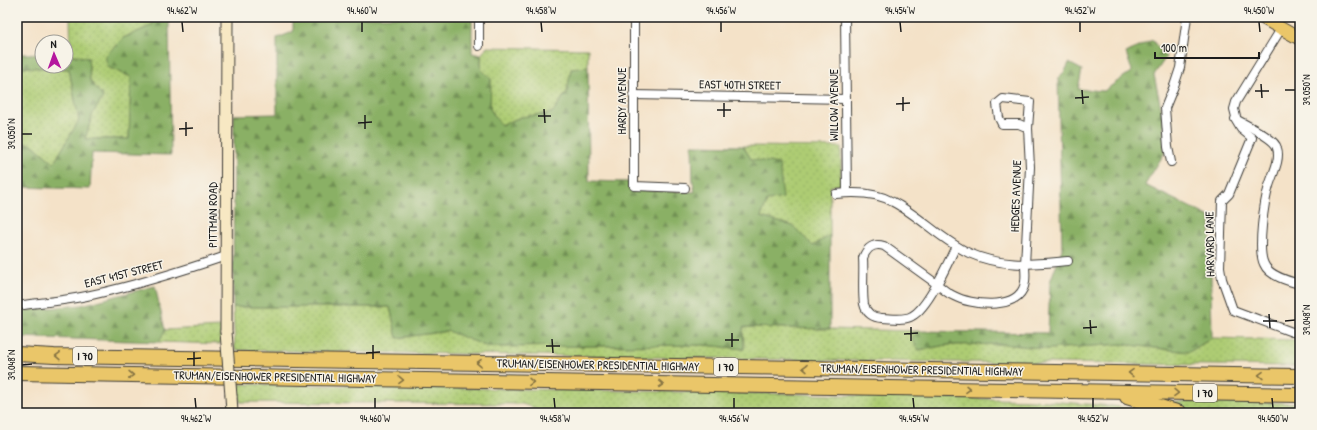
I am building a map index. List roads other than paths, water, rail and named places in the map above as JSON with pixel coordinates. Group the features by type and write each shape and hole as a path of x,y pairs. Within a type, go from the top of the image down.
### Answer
{"highway":[{"name":"TRUMAN/EISENHOWER PRESIDENTIAL HIGHWAY","path":"17,354 1300,376"},
{"name":"TRUMAN/EISENHOWER PRESIDENTIAL HIGHWAY","path":"17,373 1300,394"},
{"path":"1109,392 1180,413"}],"main road":[{"path":"1261,17 1300,39"}],"street":[{"name":"PITTMAN ROAD","path":"227,17 226,332 232,413"},
{"path":"479,17 479,46"},
{"name":"HARDY AVENUE","path":"634,17 634,186 685,188"},
{"name":"WILLOW AVENUE","path":"845,17 847,193"},
{"path":"1171,162 1168,147 1165,108 1180,68 1187,17"},
{"path":"1281,29 1236,102 1234,109 1235,119 1273,142 1277,148 1278,158 1265,198 1262,217 1262,254 1264,264 1275,276 1300,284"},
{"name":"EAST 40TH STREET","path":"633,95 846,100"},
{"name":"HEDGES AVENUE","path":"1025,265 1030,167 1028,128 1030,102 1003,99 997,104 999,118 1002,124 1020,124 1028,128"},
{"name":"HARVARD LANE","path":"1235,119 1240,129 1252,138 1229,194 1222,201 1220,267 1222,279 1233,310 1292,332 1300,332"},
{"path":"836,194 871,194 892,201 956,246 990,260 1025,265 1068,261"},
{"path":"956,246 944,274 937,284 920,310 912,316 904,319 878,318 869,314 864,304 863,258 868,248 873,246 884,246 937,284 952,295 962,300 985,304 1008,302 1018,296 1024,288 1026,280 1025,265"},
{"name":"EAST 41ST STREET","path":"24,305 55,302 92,295 171,274 226,256"}]}
